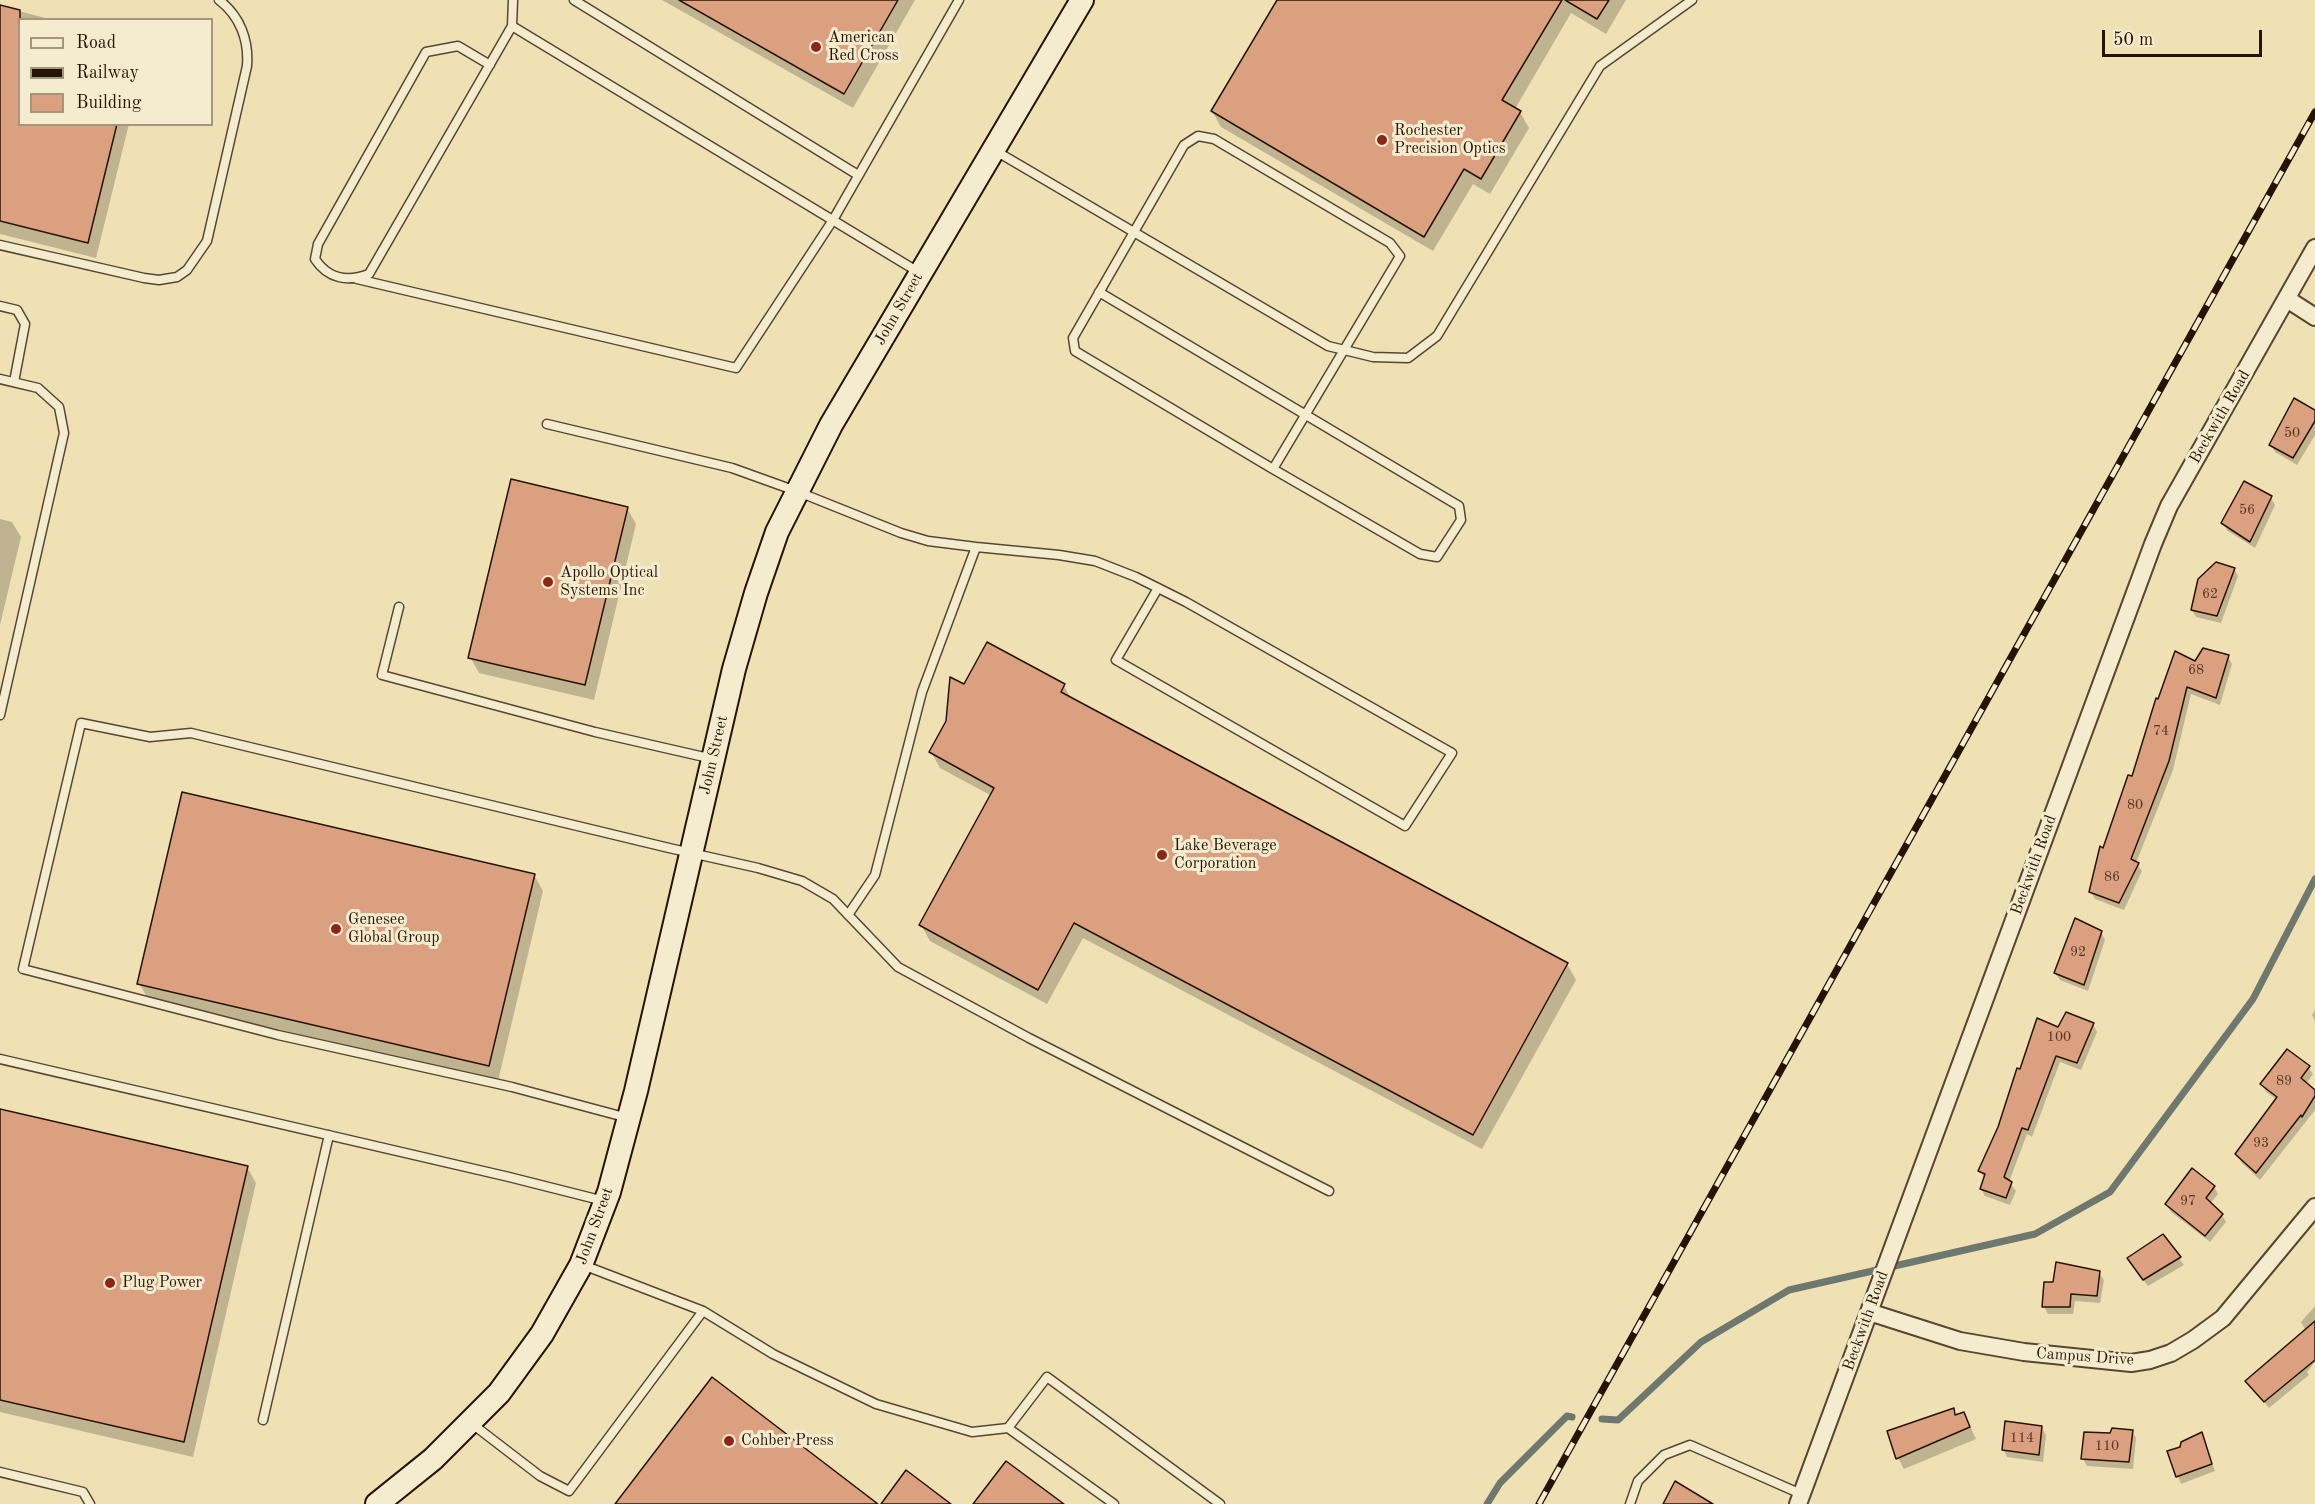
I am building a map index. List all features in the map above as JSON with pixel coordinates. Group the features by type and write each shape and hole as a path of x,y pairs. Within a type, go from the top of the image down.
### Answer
{"street":[{"name":"John Street","path":"377,1504 433,1459 500,1393 542,1334 581,1265 606,1202 734,669 777,532 831,425 1082,0"},
{"name":"Beckwith Road","path":"1799,1499 2153,544 2169,506 2315,248"},
{"path":"2287,299 2315,317"},
{"name":"Campus Drive","path":"1869,1312 1960,1341 2014,1350 2121,1362 2150,1360 2170,1353 2193,1340 2223,1318 2315,1207"}],"lane":[{"path":"0,245 159,280 177,277 188,270 207,241 247,66 247,46 241,27 227,6 219,0"},
{"path":"357,279 369,274 512,26 513,0"},
{"path":"574,0 858,175"},
{"path":"490,65 458,46 426,52 318,244 315,259 321,269 339,279 357,279 736,368 833,220 959,0"},
{"path":"993,150 1328,346 1373,357 1408,357 1437,336 1600,66 1692,0"},
{"path":"512,26 920,273"},
{"path":"1099,292 1305,415 1459,506 1461,520 1437,557 1420,554 1273,469 1075,351 1073,338 1099,292 1184,145 1198,136 1215,139 1390,243 1400,256 1346,350 1305,415 1273,469"},
{"path":"0,306 17,310 25,324 14,382"},
{"path":"0,379 38,388 59,408 64,433 0,715"},
{"path":"547,424 732,468 796,491 859,518 928,541 1095,561 1158,588 1452,753 1405,826 1116,660 1158,588"},
{"path":"849,915 875,876 921,692 976,547"},
{"path":"399,607 382,675 595,732 714,759"},
{"path":"628,1118 513,1087 278,1035 23,969 81,723 150,737 191,734 802,880 833,899 898,967 1029,1038 1329,1191"},
{"path":"0,1059 509,1177 606,1202"},
{"path":"264,1420 329,1136"},
{"path":"581,1265 703,1311 773,1354 876,1404 972,1432 1008,1428 1114,1504"},
{"path":"470,1422 540,1476 569,1491 703,1311"},
{"path":"1008,1428 1047,1377 1220,1504"},
{"path":"1630,1504 1638,1481 1665,1455 1690,1445 1799,1499"},
{"path":"0,1472 83,1492 90,1504"}],"building":[{"name":"American Red Cross","path":"679,0 898,0 844,94"},
{"name":"Rochester Precision Optics","path":"1277,0 1562,0 1502,100 1521,111 1481,179 1464,169 1424,237 1211,111"},
{"path":"1565,0 1609,0 1597,19"},
{"path":"0,5 20,10 20,18 18,18 18,126 117,126 88,243 0,221"},
{"path":"2294,398 2315,410 2315,421 2293,458 2269,445"},
{"name":"Apollo Optical Systems Inc","path":"511,479 628,507 585,685 468,658"},
{"path":"2244,481 2272,496 2250,542 2221,523"},
{"path":"2216,562 2235,568 2217,616 2191,610 2198,579"},
{"name":"Lake Beverage Corporation","path":"987,642 1065,684 1061,692 1568,963 1473,1135 1074,923 1038,990 919,925 994,788 929,752 946,721 950,677 964,684"},
{"path":"2203,648 2229,655 2216,698 2187,687 2169,761 2131,859 2139,863 2119,903 2089,892 2100,846 2103,848 2128,775 2132,776 2156,698 2158,699 2175,651 2195,661"},
{"name":"Genesee Global Group","path":"182,792 535,874 489,1066 137,984"},
{"path":"2075,918 2102,931 2084,985 2054,973"},
{"path":"2066,1012 2094,1023 2077,1063 2056,1056 2028,1130 2022,1128 2004,1177 2012,1182 2006,1198 1980,1189 1985,1174 1978,1171 1998,1127 2017,1068 2020,1069 2037,1018 2058,1027"},
{"path":"2287,1049 2310,1066 2301,1078 2315,1090 2315,1096 2302,1117 2301,1115 2256,1173 2235,1154 2277,1097 2260,1084"},
{"name":"Plug Power","path":"0,1109 248,1166 184,1442 0,1400"},
{"path":"2192,1168 2215,1186 2206,1198 2223,1214 2205,1236 2165,1204"},
{"path":"2163,1234 2181,1257 2143,1280 2127,1258"},
{"path":"2056,1262 2100,1271 2097,1296 2071,1294 2070,1307 2042,1307 2044,1282 2053,1282"},
{"path":"2315,1321 2315,1360 2264,1402 2245,1381"},
{"name":"Cohber Press","path":"712,1377 878,1504 615,1504"},
{"path":"1954,1408 1955,1415 1964,1412 1970,1427 1896,1459 1887,1431"},
{"path":"2005,1421 2042,1426 2039,1455 2002,1450"},
{"path":"2112,1428 2133,1430 2129,1462 2081,1459 2084,1432 2110,1433"},
{"path":"2202,1432 2212,1464 2176,1477 2167,1451 2180,1447 2181,1442"},
{"path":"1006,1461 1064,1504 973,1504"},
{"path":"906,1470 951,1504 881,1504"},
{"path":"1675,1481 1713,1504 1663,1504"}],"waterway":[{"path":"1602,1419 1618,1420 1701,1342 1789,1290 2035,1234 2110,1192 2253,999 2315,879"},
{"path":"1487,1504 1500,1483 1567,1416 1572,1417"}],"railway":[{"path":"1539,1504 2315,112"}],"place":[{"name":"American Red Cross","path":"816,47"},
{"name":"Rochester Precision Optics","path":"1382,140"},
{"name":"Apollo Optical Systems Inc","path":"548,582"},
{"name":"Lake Beverage Corporation","path":"1162,855"},
{"name":"Genesee Global Group","path":"336,929"},
{"name":"Plug Power","path":"110,1283"},
{"name":"Cohber Press","path":"729,1441"}]}
